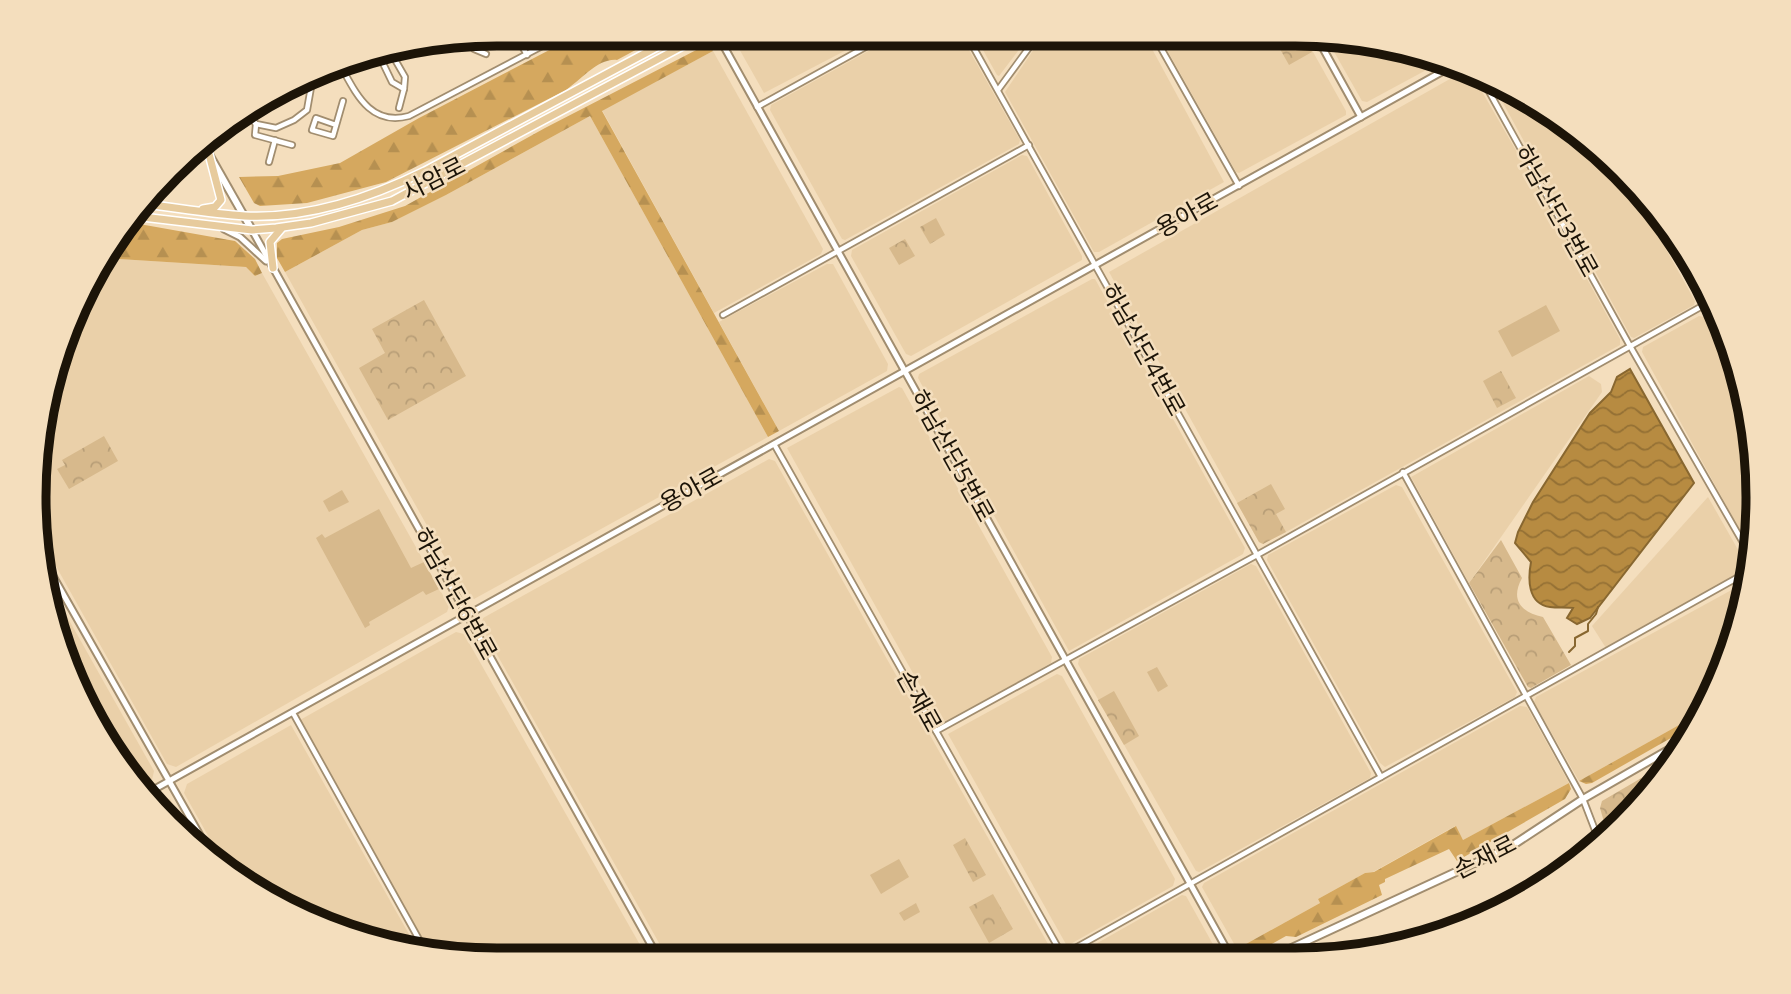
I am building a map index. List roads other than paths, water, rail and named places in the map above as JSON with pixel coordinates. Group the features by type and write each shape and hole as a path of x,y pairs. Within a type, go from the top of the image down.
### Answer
{"main road":[{"name":"사암로","path":"153,205 244,216 272,216 308,211 388,189 659,46"},
{"name":"사암로","path":"143,217 252,230 285,227 352,214 392,201 683,46"},
{"path":"207,151 252,230"},
{"path":"198,211 215,206 221,200 209,154"},
{"path":"273,268 270,242 276,232 285,227"},
{"name":"손재로","path":"1291,948 1497,853 1583,799 1663,756"}],"street":[{"path":"475,46 474,49 486,54"},
{"path":"522,46 527,55"},
{"path":"344,72 365,106 379,116 399,119 543,46"},
{"name":"하남산단5번로","path":"724,46 1226,948"},
{"path":"757,107 867,46"},
{"name":"하남산단4번로","path":"973,46 1381,777"},
{"path":"998,90 1030,46"},
{"name":"용아로","path":"1160,46 1239,186"},
{"path":"1322,46 1361,117"},
{"path":"394,58 405,77 399,108"},
{"path":"382,61 392,82 404,89"},
{"name":"용아로","path":"154,790 1444,71"},
{"path":"251,119 256,124 276,128 294,120 307,110 311,86"},
{"name":"하남산단3번로","path":"1488,89 1743,543"},
{"path":"316,118 312,130 333,136 343,101"},
{"path":"307,110 316,118 337,125"},
{"path":"256,124 255,135 292,145"},
{"path":"270,162 275,140"},
{"path":"723,315 1029,145"},
{"path":"211,225 240,237 273,268"},
{"name":"하남산단6번로","path":"252,230 653,948"},
{"path":"936,731 1257,555 1702,305"},
{"name":"손재로","path":"774,444 1058,948"},
{"path":"1403,472 1583,799 1596,832"},
{"path":"52,575 201,838"},
{"path":"1075,948 1738,577"},
{"path":"292,713 420,942"}],"water":[{"path":"1630,369 1694,483 1590,618 1577,624 1567,618 1573,608 1542,605 1533,596 1529,575 1531,562 1515,543 1533,502 1590,413 1611,392 1617,377"}],"waterway":[{"path":"1569,652 1575,646 1575,638 1588,631 1588,624 1598,607"}]}
